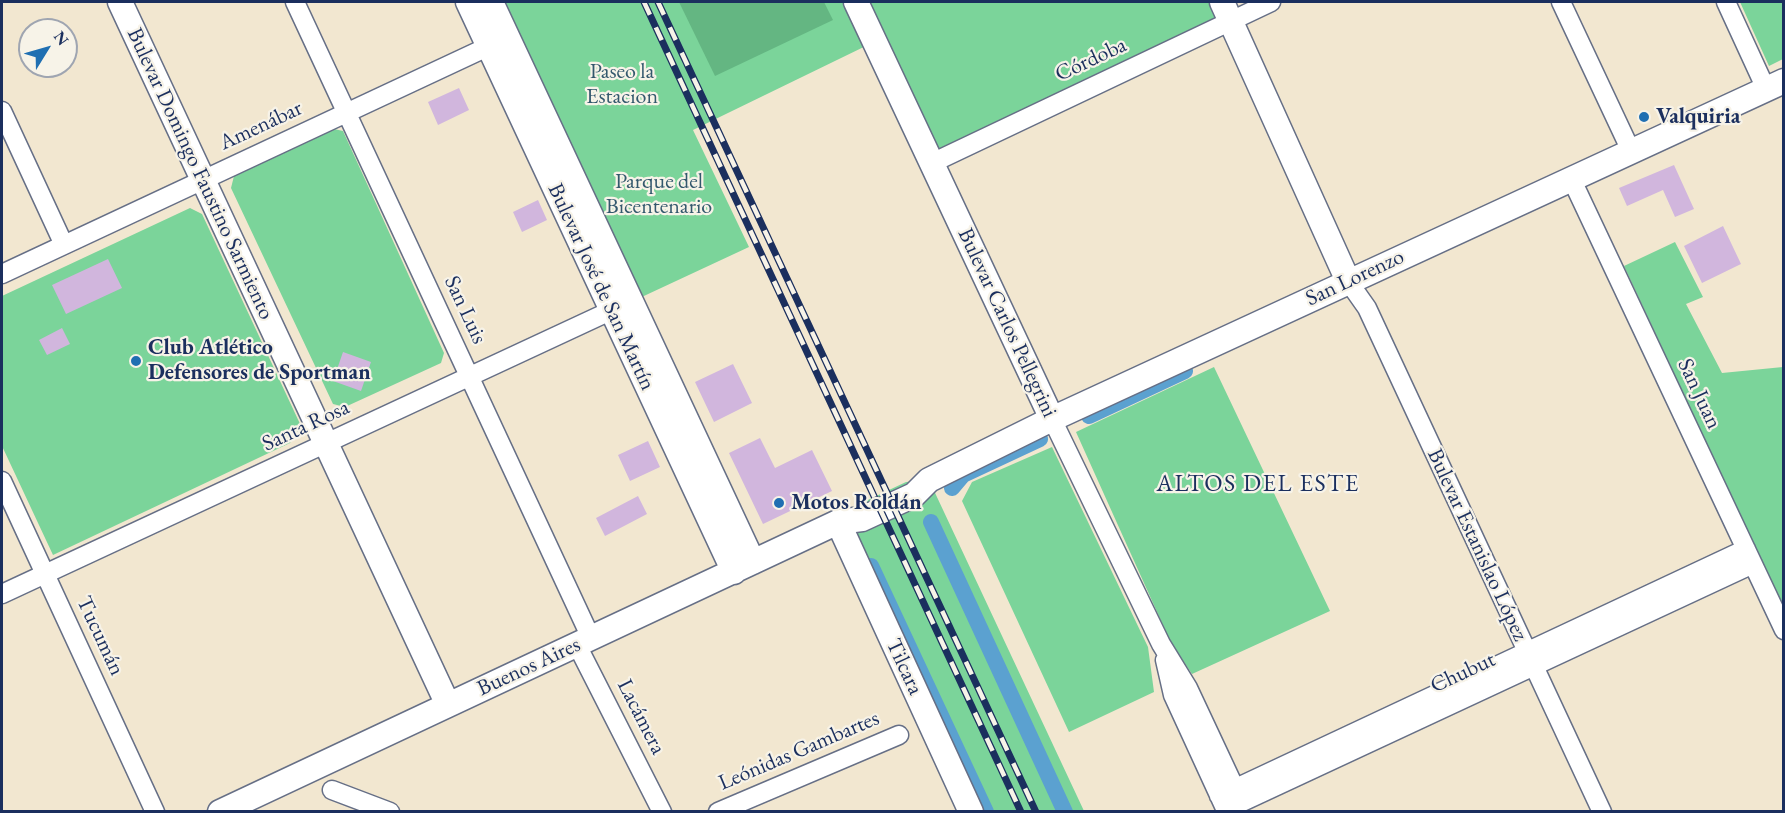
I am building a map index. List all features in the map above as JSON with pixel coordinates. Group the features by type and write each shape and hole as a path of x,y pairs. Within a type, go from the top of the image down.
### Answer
{"main road":[{"name":"Bulevar Domingo Faustino Sarmiento","path":"120,2 448,705"},
{"name":"Bulevar José de San Martín","path":"468,2 499,42 744,567"},
{"name":"Bulevar José de San Martín","path":"491,2 499,42"},
{"name":"Bulevar Carlos Pellegrini","path":"856,2 1052,419"},
{"name":"Bulevar Estanislao López","path":"1226,11 1348,281"},
{"name":"San Lorenzo","path":"890,498 906,482 929,480 1052,419 1775,85"},
{"name":"Buenos Aires","path":"220,812 838,522 855,506 890,498"},
{"name":"Tilcara","path":"838,522 971,812"}],"street":[{"name":"San Luis","path":"295,2 470,376 584,641"},
{"name":"Córdoba","path":"932,163 1226,11 1271,2"},
{"path":"1561,2 1631,150"},
{"path":"1726,2 1775,85"},
{"name":"Amenábar","path":"2,274 499,42"},
{"path":"2,111 64,245"},
{"name":"San Juan","path":"1571,178 1784,630"},
{"name":"Bulevar Estanislao López","path":"1348,281 1363,322 1526,661 1602,812"},
{"name":"Santa Rosa","path":"2,594 622,306"},
{"name":"Bulevar Carlos Pellegrini","path":"1052,419 1161,644 1180,691 1232,803"},
{"name":"Tucumán","path":"2,481 156,812"},
{"name":"Chubut","path":"1232,803 1526,661 1749,557"},
{"name":"Lacámera","path":"584,641 662,812"},
{"name":"Bulevar Estanislao López","path":"1526,661 1589,812"},
{"name":"Leónidas Gambartes","path":"718,812 899,735"},
{"path":"332,790 390,812"}],"green space":[{"name":"Paseo la Estacion","path":"491,2 1222,2 1231,21 932,163 874,42 693,130 749,247 631,302"},
{"path":"679,2 824,2 833,20 715,76"},
{"path":"1740,2 1783,2 1783,59 1769,66"},
{"path":"334,129 343,131 444,353 441,363 345,407 333,404 231,188 234,176"},
{"name":"Club Atlético Defensores de Sportman","path":"190,208 202,214 301,426 290,443 53,555 2,446 2,296"},
{"path":"1675,242 1703,297 1686,304 1722,373 1783,367 1783,608 1624,266"},
{"path":"1214,367 1330,611 1192,674 1171,643 1076,432"},
{"path":"1052,447 1148,647 1154,692 1069,732 962,501 972,482"},
{"path":"929,480 1084,811 971,811 838,522 855,506 906,482"}],"building":[{"path":"459,88 469,110 438,125 428,102"},
{"path":"1674,165 1694,209 1675,217 1663,190 1627,206 1619,188"},
{"path":"538,200 547,220 522,232 513,212"},
{"path":"1723,226 1741,264 1702,283 1684,246"},
{"path":"108,259 122,288 66,314 52,285"},
{"path":"62,328 70,344 47,355 39,340"},
{"path":"343,352 371,362 361,391 333,381"},
{"path":"733,364 752,403 714,422 695,382"},
{"path":"760,438 775,468 812,450 832,491 763,524 729,453"},
{"path":"648,441 660,467 630,481 618,455"},
{"path":"638,496 647,514 605,536 596,518"}],"waterway":[{"path":"1089,416 1185,371"},
{"path":"952,488 963,475 1040,439"},
{"path":"931,522 1065,812"},
{"path":"871,566 986,812"}],"railway":[{"path":"644,2 1021,812"},
{"path":"658,2 1036,812"}],"place":[{"name":"Valquiria","path":"1644,117"},
{"name":"Club Atlético Defensores de Sportman","path":"136,361"},
{"name":"Motos Roldán","path":"779,503"}],"district":[{"name":"ALTOS DEL ESTE","path":"1258,484"}],"park label":[{"name":"Parque del Bicentenario","path":"659,194"}]}
